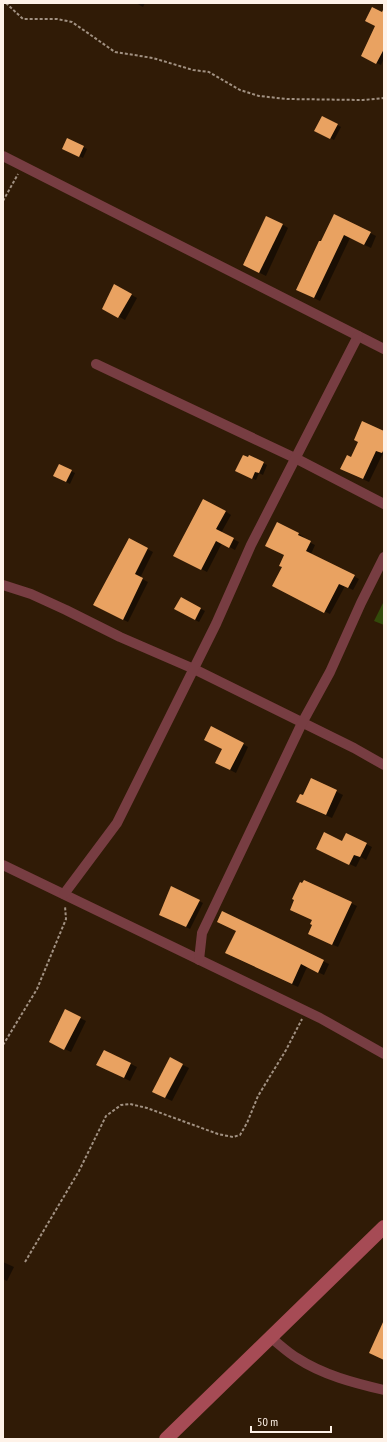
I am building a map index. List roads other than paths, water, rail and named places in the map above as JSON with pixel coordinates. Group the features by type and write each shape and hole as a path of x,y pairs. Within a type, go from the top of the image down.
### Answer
{"main road":[{"path":"166,1439 384,1227"}],"street":[{"path":"3,156 384,349"},
{"path":"64,894 117,823 216,624 251,545 297,459 358,336"},
{"path":"96,364 297,459 384,504"},
{"path":"199,960 202,933 302,723 330,672 361,603 384,557"},
{"path":"3,585 31,594 120,637 194,669 354,748 384,765"},
{"path":"3,865 306,1011 384,1054"},
{"path":"270,1337 296,1358 322,1372 384,1390"}]}
